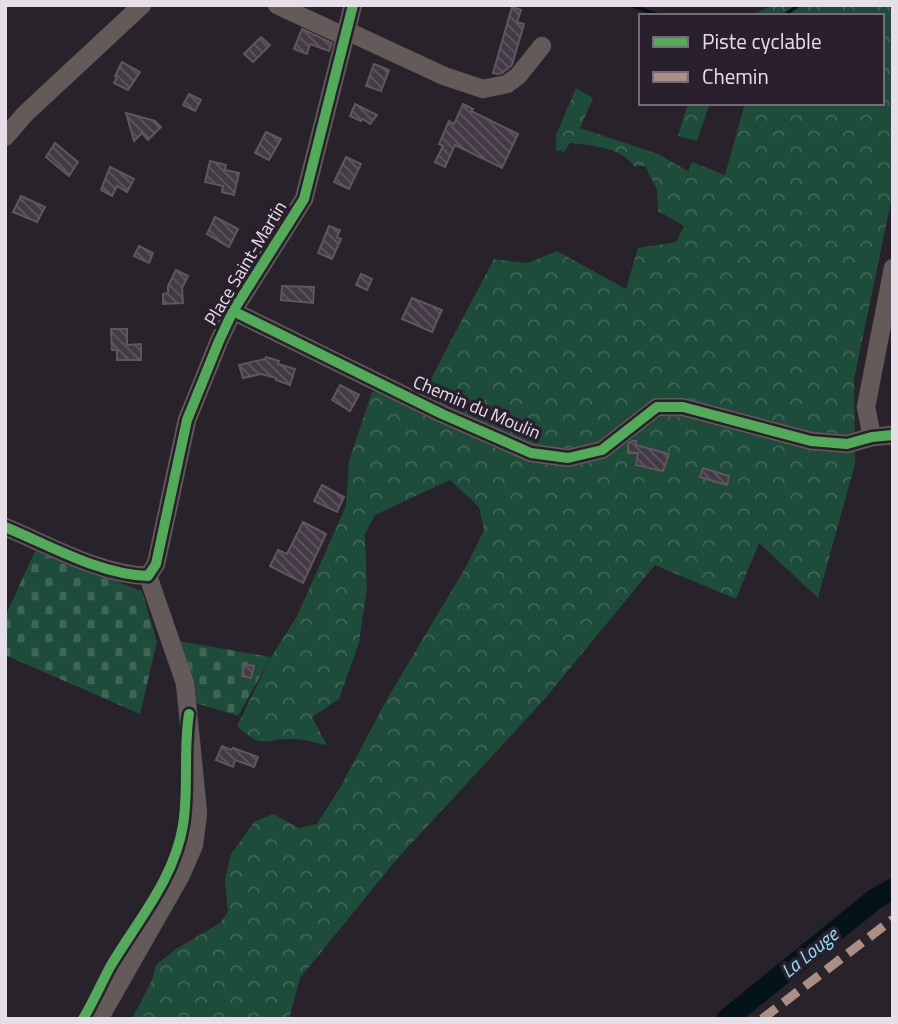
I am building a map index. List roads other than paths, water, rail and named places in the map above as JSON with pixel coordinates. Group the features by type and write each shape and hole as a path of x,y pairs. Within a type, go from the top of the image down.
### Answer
{"street":[{"path":"5,137 25,114 142,5"},
{"path":"277,5 444,76 483,89 507,84 518,76 542,46"},
{"name":"Place Saint-Martin","path":"148,576 156,564 187,420 233,311 304,199 353,5"},
{"path":"872,437 866,407 893,268"},
{"name":"Chemin du Moulin","path":"233,311 442,414 531,453 568,458 602,450 657,407 683,407 811,441 847,444 893,435"},
{"path":"5,527 104,569 127,576 148,576 185,682 198,813 194,845 181,876 99,1019"}],"waterway":[{"path":"630,5 655,14"},
{"path":"786,14 799,5"},
{"name":"La Louge","path":"727,1019 875,899 893,889"}]}
